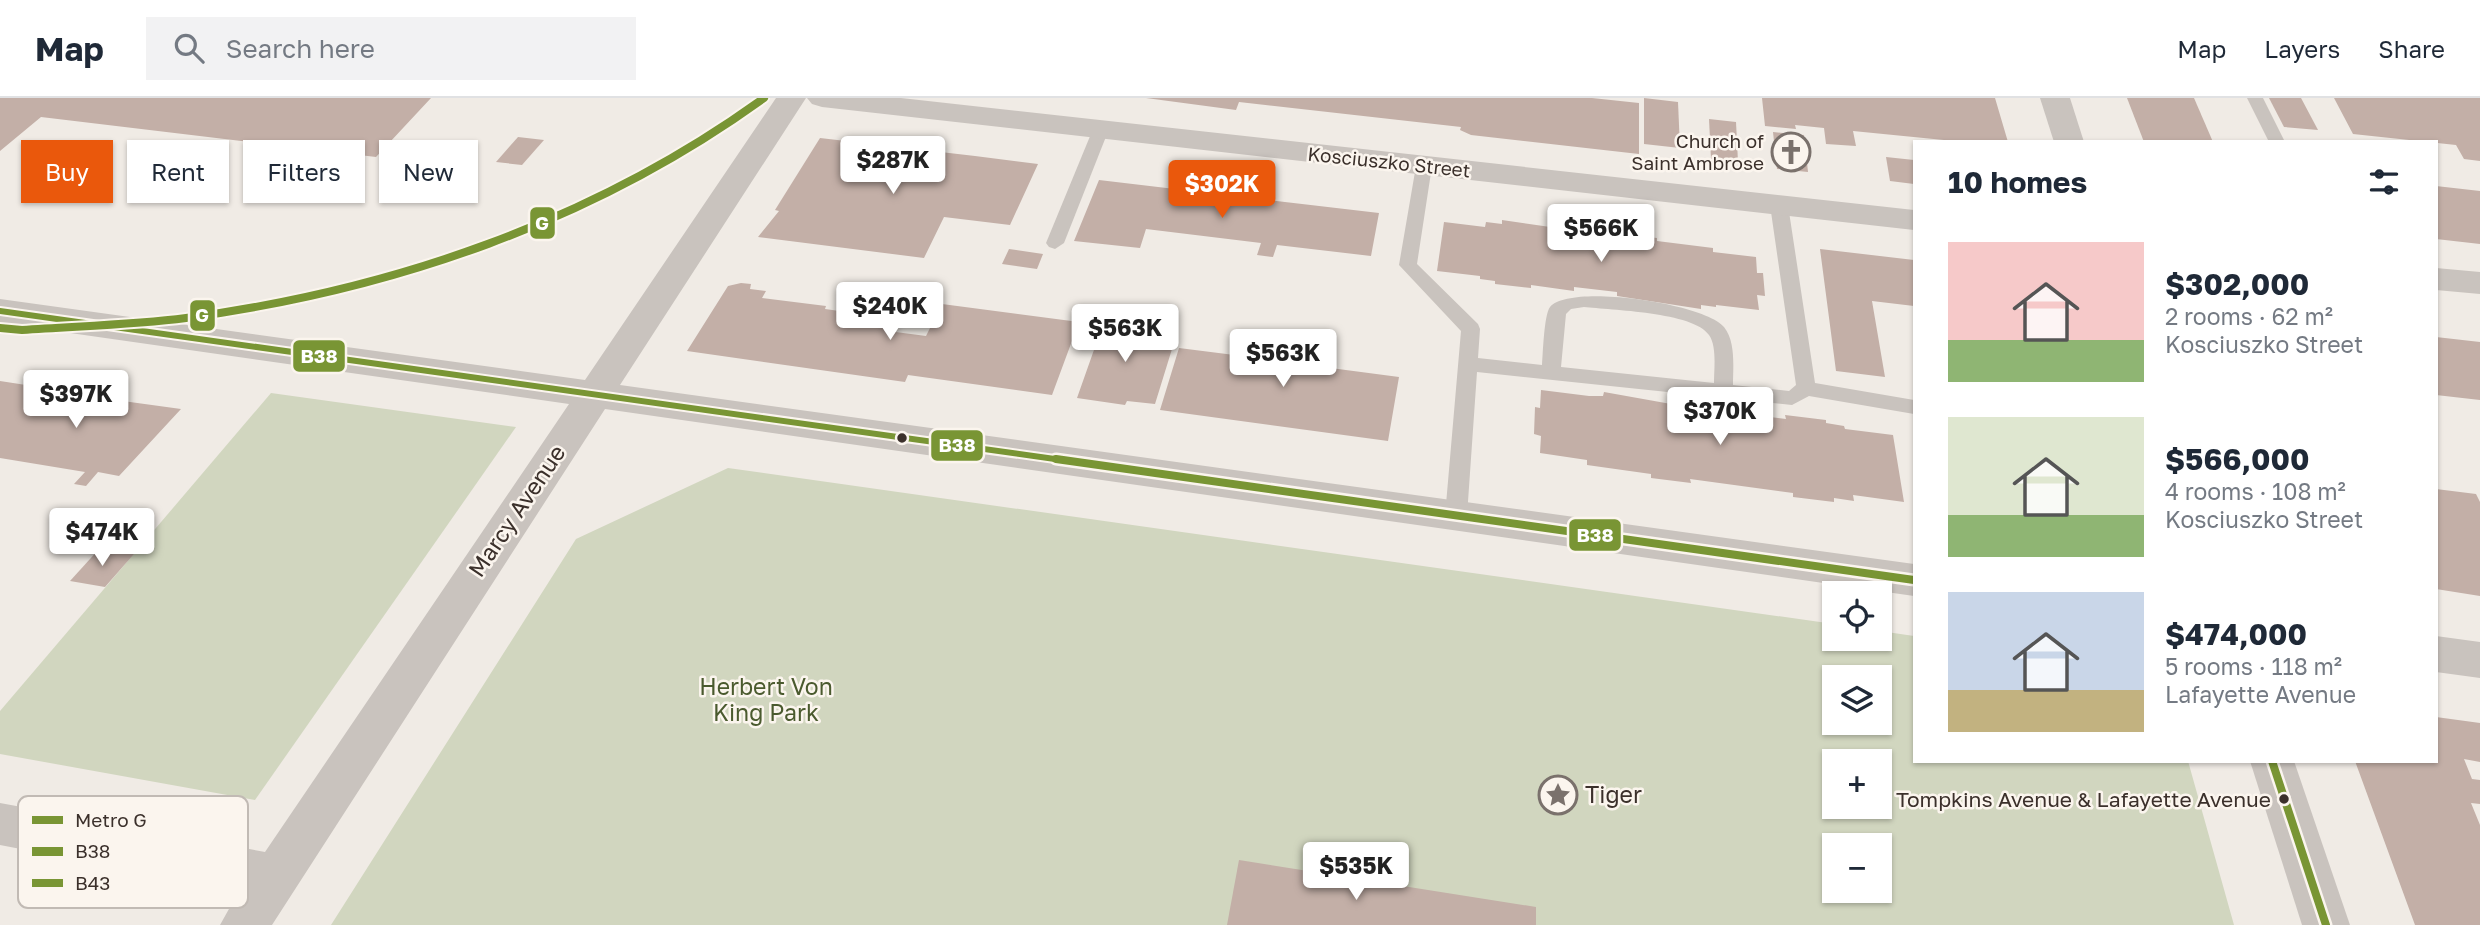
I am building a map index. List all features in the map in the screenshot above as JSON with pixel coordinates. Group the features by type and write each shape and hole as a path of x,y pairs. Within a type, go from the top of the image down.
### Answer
{"street":[{"name":"Marcy Avenue","path":"244,925 791,98"},
{"name":"Kosciuszko Street","path":"821,98 1913,220"},
{"path":"2055,98 2068,140"},
{"path":"2438,279 2480,284"},
{"path":"0,311 1913,580"},
{"path":"2438,654 2480,660"},
{"path":"2273,763 2326,925"},
{"path":"0,824 18,827"},
{"path":"248,871 276,876"}],"lane":[{"path":"2255,98 2276,140"},
{"path":"1055,243 1101,129"},
{"path":"1424,166 1408,265 1471,330 1456,516"},
{"path":"1779,205 1806,388"},
{"path":"1551,373 1557,311 1566,304 1584,301 1695,316 1713,324 1720,335 1724,391"},
{"path":"1468,364 1792,398 1806,388 1913,407"}],"green space":[{"path":"271,393 516,427 255,800 248,799 248,796 233,796 0,754 0,711"},
{"name":"Herbert Von King Park","path":"728,468 1822,622 1822,651 1892,651 1892,633 1913,636 1913,763 2189,763 2234,925 331,925 576,539"}],"building":[{"path":"0,98 431,98 392,140 379,140 379,154 376,157 365,156 365,140 243,141 41,117 0,151"},
{"path":"1146,98 1592,98 1639,103 1639,154 1471,135 1460,130 1461,127 1239,102 1236,110"},
{"path":"1644,98 1678,102 1680,148 1644,144"},
{"path":"1762,98 1995,98 2007,140 1944,140 1853,131 1856,146 1826,144 1824,128 1765,126"},
{"path":"2127,98 2194,98 2212,140 2143,140"},
{"path":"2269,98 2301,98 2318,130 2284,127"},
{"path":"2334,98 2480,98 2480,161 2464,159 2456,145 2438,143 2438,140 2353,134"},
{"path":"1709,119 1736,122 1738,162 1711,159"},
{"name":"Church of Saint Ambrose","path":"1773,132 1804,135 1808,172 1777,169"},
{"path":"518,137 544,140 522,165 496,162"},
{"path":"820,138 1038,164 1010,225 944,217 924,258 758,237 779,211 775,210"},
{"path":"1886,157 1913,160 1913,184 1890,181"},
{"path":"1099,180 1379,213 1371,256 1277,245 1273,257 1257,255 1261,243 1146,229 1140,248 1074,241"},
{"path":"2438,186 2480,191 2480,244 2438,239"},
{"path":"1502,220 1620,237 1620,234 1657,238 1657,241 1713,248 1713,252 1756,257 1757,273 1763,273 1765,296 1757,295 1759,310 1716,305 1701,305 1701,309 1617,296 1617,292 1574,287 1574,291 1531,285 1531,288 1495,284 1495,281 1480,279 1480,276 1437,271 1444,222 1485,227 1486,222 1502,224"},
{"path":"1009,249 1043,254 1037,269 1002,264"},
{"path":"1820,249 1913,260 1913,306 1872,301 1885,377 1836,371"},
{"path":"751,284 750,289 766,291 762,298 826,306 825,309 861,314 865,306 898,311 888,331 926,336 942,304 1079,322 1052,395 908,375 905,382 687,351 728,286"},
{"path":"1107,313 1151,319 1142,346 1172,349 1155,404 1127,401 1125,405 1077,398"},
{"path":"1265,331 1329,339 1323,367 1399,377 1388,441 1160,410 1179,348 1258,358"},
{"path":"2438,337 2480,342 2480,400 2438,395"},
{"path":"0,381 52,389 50,391 181,409 119,476 98,472 86,486 74,484 85,472 0,458"},
{"path":"1541,390 1589,396 1603,396 1604,392 1738,416 1738,413 1786,419 1785,415 1826,420 1826,423 1844,426 1845,429 1893,435 1904,502 1853,495 1854,501 1834,498 1834,502 1793,497 1793,493 1690,479 1691,483 1651,478 1651,474 1587,465 1587,460 1540,453 1541,436 1534,434 1535,407 1540,408"},
{"path":"2438,489 2476,494 2480,502 2480,596 2438,589"},
{"path":"100,548 134,554 105,587 70,581"},
{"path":"2438,717 2480,723 2480,762 2464,759 2472,779 2480,780 2480,804 2471,803 2480,825 2480,925 2415,925 2356,763 2438,763"},
{"path":"1239,860 1536,907 1536,925 1227,925"}],"metro line":[{"name":"G","path":"0,328 22,330 186,318 305,297 424,266 539,225 595,200 679,156 764,98"}],"transit line":[{"name":"B38","path":"0,311 1913,580"},
{"name":"B43","path":"2273,763 2326,925"}],"place":[{"name":"Church of Saint Ambrose","path":"1791,152"},
{"name":"Tiger","path":"1558,795"},
{"name":"Tompkins Avenue & Lafayette Avenue","path":"2284,799"}]}
